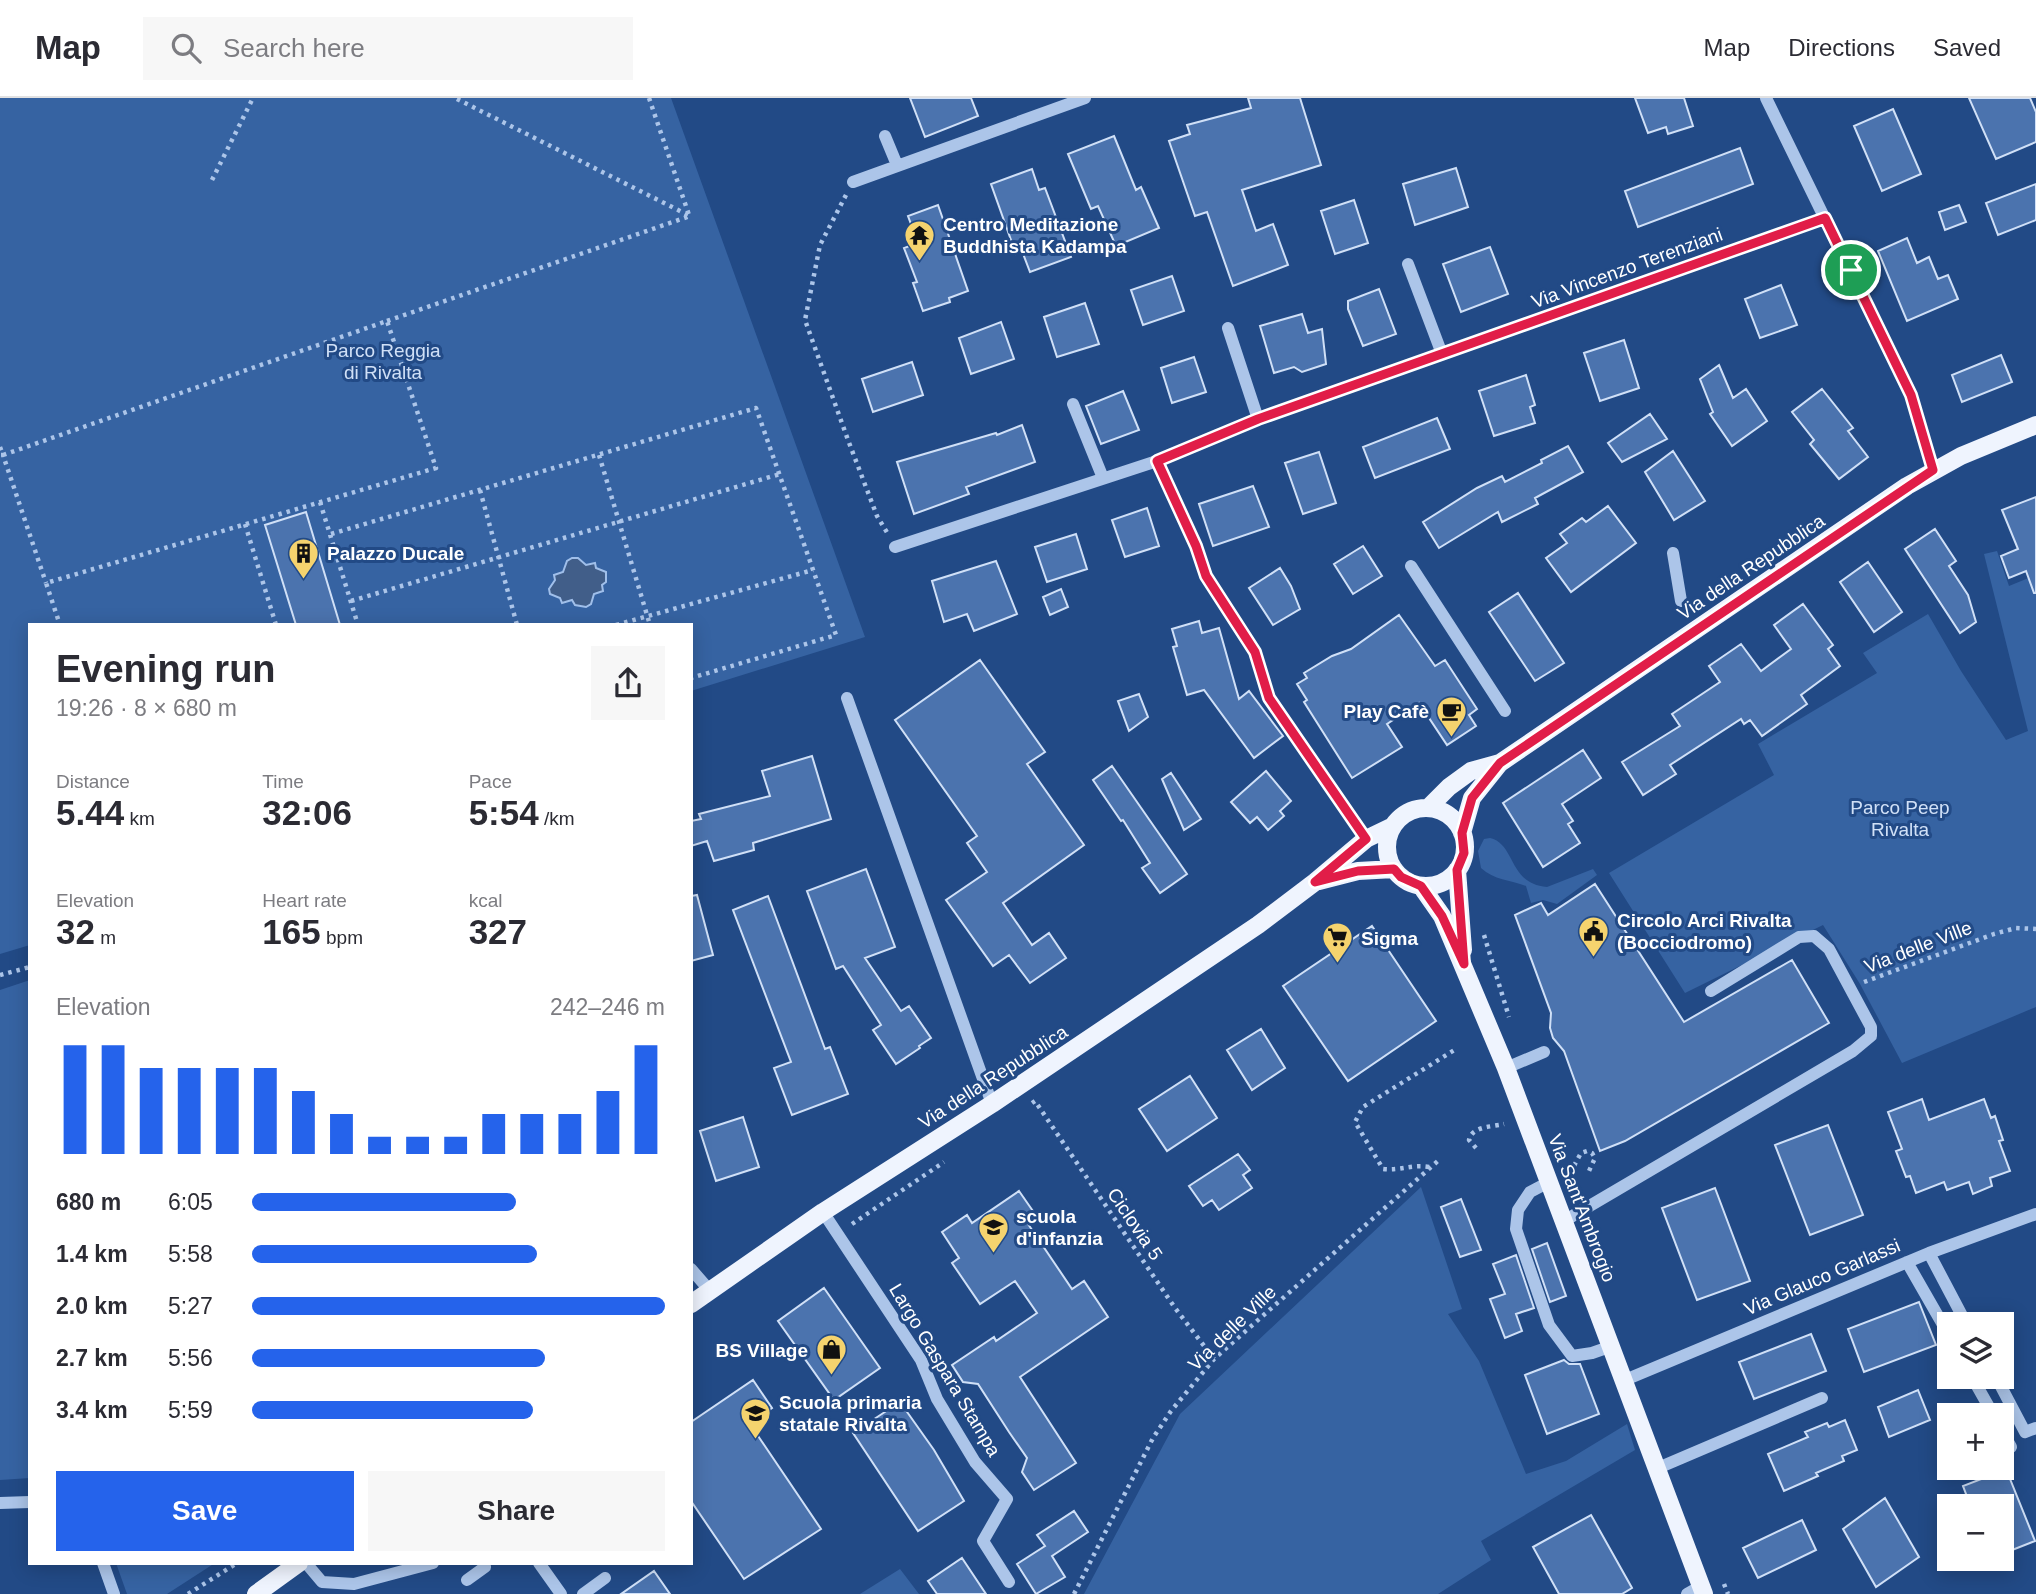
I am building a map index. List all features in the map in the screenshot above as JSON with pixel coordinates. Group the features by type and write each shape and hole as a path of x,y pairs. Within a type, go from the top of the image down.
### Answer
{"main road":[{"name":"Via della Repubblica","path":"1457,870 1464,853 1462,833 1472,798 1500,763 1933,470 2036,425"},
{"name":"Via della Repubblica","path":"693,1303 822,1212 992,1104 1258,925 1366,839 1393,825 1408,812 1428,808 1449,787 1471,771 1500,763"},
{"path":"1428,808 1449,815 1462,833"},
{"path":"1393,825 1387,848 1394,869 1401,877 1421,886 1434,885 1447,880 1457,870"},
{"name":"Via della Repubblica","path":"1315,882 1358,871 1394,869"},
{"name":"Via Sant'Ambrogio","path":"1457,870 1464,964"},
{"name":"Via Sant'Ambrogio","path":"1421,886 1442,916 1506,1068 1658,1468 1698,1591"},
{"path":"256,1594 296,1565"}],"street":[{"path":"853,182 1085,98"},
{"path":"1766,98 1911,395 1933,470"},
{"path":"885,136 897,165"},
{"name":"Via Vincenzo Terenziani","path":"895,547 1157,461 1258,419 1825,218"},
{"path":"1408,264 1442,354"},
{"path":"1228,328 1258,419"},
{"path":"1073,404 1103,478"},
{"path":"1673,553 1681,600"},
{"path":"1411,566 1504,711"},
{"path":"847,698 992,1104"},
{"path":"1269,698 1366,839"},
{"path":"1564,1221 1853,1051 1871,1036 1871,1027 1829,949 1814,936 1799,937 1711,991"},
{"path":"1506,1068 1544,1052"},
{"path":"1549,1182 1530,1192 1518,1210 1516,1230 1549,1325 1572,1356 1612,1346"},
{"name":"Largo Gaspara Stampa","path":"822,1212 921,1360 937,1399 975,1462 1007,1499 983,1541 1009,1582"},
{"name":"Via Glauco Garlassi","path":"1625,1380 1929,1253 2036,1214"},
{"path":"1929,1253 1960,1312"},
{"path":"1907,1262 1937,1314"},
{"path":"693,1271 711,1292"},
{"path":"2002,1389 2025,1432 2036,1428"},
{"path":"1658,1468 1822,1398"},
{"path":"0,1503 28,1502"},
{"path":"104,1565 114,1594"},
{"path":"308,1565 322,1582 354,1584 425,1565"},
{"path":"467,1580 484,1565"},
{"path":"540,1565 561,1594"},
{"path":"583,1594 605,1578"}],"path":[{"path":"212,180 253,98"},
{"path":"455,98 690,216"},
{"path":"649,98 690,216"},
{"path":"853,182 820,245 805,320 877,516 895,547"},
{"path":"1,455 690,216"},
{"path":"46,583 436,468 387,321"},
{"path":"331,534 756,408 836,635 693,677"},
{"path":"0,447 59,623"},
{"path":"599,454 649,623"},
{"path":"1157,461 1196,546 1206,576 1255,652 1269,698"},
{"path":"351,601 780,474"},
{"path":"480,490 516,623"},
{"path":"320,502 357,623"},
{"path":"245,524 275,623"},
{"path":"622,623 813,569"},
{"name":"Via delle Ville","path":"1860,984 1994,934 2016,928 2036,929"},
{"path":"0,975 28,968"},
{"path":"1430,1167 1414,1164 1398,1171 1383,1169 1354,1122 1363,1107 1456,1049"},
{"name":"Ciclovia 5","path":"1035,1101 1175,1308 1214,1359"},
{"path":"1476,1148 1469,1140 1470,1134 1475,1130 1504,1124"},
{"path":"1570,1173 1581,1153 1587,1151 1595,1158 1589,1171"},
{"name":"Via delle Ville","path":"1074,1594 1153,1438 1171,1411 1214,1359 1439,1160"},
{"path":"188,1594 234,1565"}],"green space":[{"name":"Parco Reggia di Rivalta","path":"0,98 671,98 865,637 693,690 693,623 28,623 28,946 0,954"},
{"name":"Parco Peep Rivalta","path":"1997,551 2009,586 2036,575 2036,1007 1902,1063 1860,984 1823,925 1685,993 1609,873 1774,775 1758,744 1877,673 1863,653 1928,614 2006,740 2028,731 1984,554"},
{"path":"1490,838 1504,848 1519,872 1534,884 1547,887 1593,869 1597,875 1557,904 1543,900 1531,903 1526,886 1497,877 1481,868 1478,851 1484,839"},
{"path":"28,981 28,1478 0,1480 0,990"},
{"path":"1421,1187 1462,1309 1448,1314 1479,1361 1526,1474 1566,1461 1627,1424 1635,1450 1481,1541 1491,1560 1438,1594 1084,1594 1180,1414"},
{"path":"117,1565 212,1565 167,1594 127,1594"},
{"path":"900,1569 919,1594 860,1594"}],"shaded area":[{"path":"578,558 586,565 595,563 596,568 606,572 603,591 594,594 591,604 586,607 575,605 572,600 562,603 560,598 550,594 554,575 563,572 567,561"}],"building":[{"path":"910,98 971,98 978,116 925,137"},
{"path":"1248,98 1300,98 1321,165 1242,190 1256,231 1273,224 1288,265 1233,286 1207,212 1195,216 1169,141 1190,134 1187,125 1251,108"},
{"path":"1635,98 1684,98 1693,126 1668,134 1666,127 1648,133"},
{"path":"1969,98 2030,98 2036,112 2036,142 1996,159"},
{"path":"1893,109 1921,174 1882,191 1854,126"},
{"path":"1114,136 1136,190 1141,187 1159,228 1116,246 1098,206 1091,209 1068,154"},
{"path":"1740,148 1753,184 1638,227 1625,191"},
{"path":"1456,168 1468,207 1415,225 1403,184"},
{"path":"1032,169 1039,190 1045,188 1071,257 1030,272 1022,251 1016,254 991,184"},
{"path":"2036,184 2036,220 1998,235 1986,203"},
{"path":"1354,200 1368,243 1335,254 1321,211"},
{"path":"938,205 968,291 949,298 950,302 923,311 913,283 917,282 904,248 918,243 908,216"},
{"path":"1959,205 1966,222 1945,230 1939,212"},
{"path":"1907,238 1917,263 1929,257 1938,279 1948,275 1958,299 1907,321 1878,251"},
{"path":"1490,247 1508,294 1461,312 1443,264"},
{"path":"1172,276 1184,311 1143,325 1131,290"},
{"path":"1781,285 1797,325 1760,338 1745,299"},
{"path":"1379,289 1396,334 1363,346 1348,309 1348,301"},
{"path":"1085,303 1099,344 1057,357 1044,317"},
{"path":"1302,314 1308,333 1322,329 1326,364 1302,372 1294,367 1274,373 1260,326"},
{"path":"1001,322 1014,359 971,374 959,338"},
{"path":"1624,340 1639,388 1600,401 1584,353"},
{"path":"2001,355 2012,382 1962,402 1952,375"},
{"path":"1194,357 1206,392 1172,403 1161,368"},
{"path":"912,362 923,395 873,412 862,379"},
{"path":"1719,365 1733,398 1746,389 1767,421 1732,446 1710,414 1713,412 1700,379"},
{"path":"1526,375 1535,405 1530,407 1535,423 1494,436 1479,391"},
{"path":"1822,389 1853,428 1848,431 1868,457 1839,479 1810,444 1814,440 1792,412"},
{"path":"1123,391 1139,430 1101,444 1086,406"},
{"path":"1650,414 1667,439 1622,462 1608,443"},
{"path":"1437,418 1450,449 1375,478 1363,447"},
{"path":"1022,425 1035,462 966,487 969,494 914,514 897,462 996,433 997,435"},
{"path":"1568,446 1583,472 1535,498 1538,504 1502,522 1498,512 1439,548 1423,522 1477,488 1502,476 1505,482"},
{"path":"1673,451 1705,501 1674,520 1645,472"},
{"path":"1319,452 1336,503 1303,514 1285,463"},
{"path":"1253,486 1269,527 1213,546 1199,504"},
{"path":"2036,497 2034,593 2026,571 2009,578 2001,556 2018,549 2002,510"},
{"path":"1608,506 1636,543 1571,592 1546,558 1567,543 1560,534 1582,518 1586,522"},
{"path":"1147,508 1159,546 1125,557 1112,520"},
{"name":"Palazzo Ducale","path":"306,512 339,623 295,623 265,525"},
{"path":"1935,529 1956,561 1949,566 1968,595 1976,622 1960,633 1905,549"},
{"path":"1076,534 1087,569 1047,582 1035,547"},
{"path":"1363,546 1382,576 1353,594 1334,564"},
{"path":"996,561 1017,614 974,631 967,614 944,622 932,581"},
{"path":"1868,562 1902,612 1874,632 1840,582"},
{"path":"1280,568 1300,609 1273,625 1249,588"},
{"path":"1061,589 1068,607 1050,615 1043,597"},
{"path":"1518,593 1564,663 1535,681 1489,612"},
{"path":"1803,604 1833,645 1828,649 1840,666 1801,695 1807,704 1762,736 1750,720 1744,724 1741,719 1670,765 1676,774 1643,795 1622,762 1680,726 1672,714 1720,682 1709,666 1741,644 1761,671 1791,649 1774,625"},
{"path":"1399,615 1435,666 1445,660 1477,709 1469,715 1476,726 1447,745 1419,703 1387,724 1402,747 1352,778 1304,702 1307,700 1297,684 1307,678 1304,673 1332,656 1351,649"},
{"path":"1199,621 1202,633 1219,628 1239,699 1249,691 1283,736 1254,758 1204,690 1187,695 1173,647 1177,646 1172,629"},
{"path":"980,660 1045,752 1027,764 1084,845 1003,903 1032,945 1049,933 1066,958 1030,983 1009,955 993,966 946,900 987,872 967,843 977,836 895,720"},
{"path":"1139,694 1148,717 1129,731 1118,701"},
{"path":"1583,750 1601,778 1562,804 1573,821 1568,824 1580,843 1543,867 1503,803"},
{"path":"812,756 831,819 753,843 754,850 714,861 707,841 693,845 693,821 701,819 699,814 770,796 762,771"},
{"path":"1112,766 1187,874 1160,893 1142,868 1150,863 1093,780"},
{"path":"1266,771 1291,801 1280,811 1284,816 1268,830 1257,817 1250,823 1231,802"},
{"path":"1171,773 1201,819 1184,830 1162,779"},
{"path":"866,869 895,947 865,958 901,1011 909,1006 931,1038 896,1064 873,1030 881,1025 843,966 836,969 807,891"},
{"path":"1595,884 1684,1022 1792,960 1829,1023 1625,1141 1600,1151 1564,1051 1553,1038 1550,1028 1551,1013 1515,915 1541,903 1548,915"},
{"path":"697,895 713,955 693,960 693,896"},
{"path":"768,896 825,1049 830,1047 848,1094 792,1115 774,1068 791,1062 733,910"},
{"path":"1372,926 1436,1021 1348,1081 1283,986"},
{"path":"1261,1029 1285,1068 1252,1090 1227,1050"},
{"path":"1190,1076 1217,1118 1167,1151 1139,1109"},
{"path":"1922,1099 1929,1120 1984,1099 1991,1118 1995,1116 2003,1140 1999,1141 2010,1171 1990,1178 1992,1186 1973,1194 1969,1182 1947,1190 1944,1182 1916,1193 1910,1176 1906,1177 1896,1151 1902,1149 1888,1112"},
{"path":"743,1117 759,1167 716,1181 700,1131"},
{"path":"1828,1125 1863,1215 1810,1235 1775,1145"},
{"path":"1238,1154 1250,1170 1243,1175 1252,1188 1219,1210 1212,1200 1203,1206 1189,1186"},
{"path":"1715,1188 1750,1281 1697,1300 1662,1208"},
{"path":"1019,1191 1035,1214 1026,1221 1072,1289 1084,1281 1108,1317 1020,1377 1076,1463 1034,1490 1022,1472 1027,1458 978,1384 963,1382 952,1365 994,1337 996,1341 1037,1313 1015,1281 980,1304 952,1263 959,1258 942,1232 967,1215 972,1223"},
{"path":"1461,1199 1481,1250 1460,1257 1441,1207"},
{"path":"1547,1243 1566,1296 1550,1302 1532,1249"},
{"path":"1516,1255 1534,1308 1516,1314 1522,1331 1505,1338 1490,1299 1505,1294 1493,1264"},
{"path":"824,1288 880,1368 834,1400 778,1321"},
{"path":"1919,1302 1936,1345 1864,1372 1848,1329"},
{"path":"1811,1334 1826,1371 1754,1399 1739,1362"},
{"path":"1564,1360 1569,1364 1580,1364 1599,1414 1547,1434 1525,1375"},
{"path":"753,1380 772,1408 750,1424 821,1529 744,1579 693,1504 693,1421"},
{"path":"1918,1390 1930,1420 1889,1437 1878,1407"},
{"path":"900,1402 934,1450 964,1501 918,1531 853,1433"},
{"path":"1845,1420 1857,1450 1842,1456 1844,1461 1816,1473 1818,1476 1784,1491 1768,1454 1808,1437 1805,1432 1827,1423 1829,1427"},
{"path":"1979,1480 2010,1480 2035,1541 2014,1549 2014,1494 1966,1494 1963,1486"},
{"path":"1885,1498 1919,1557 1876,1587 1843,1529"},
{"path":"1074,1511 1088,1532 1052,1556 1065,1577 1036,1594 1017,1564 1045,1546 1037,1535"},
{"path":"1591,1515 1632,1588 1622,1594 1559,1594 1533,1547"},
{"path":"1802,1520 1816,1550 1758,1578 1743,1548"},
{"path":"962,1558 986,1594 937,1594 928,1581"},
{"path":"654,1571 670,1594 621,1594"}],"place":[{"name":"Centro Meditazione Buddhista Kadampa","path":"920,262"},
{"name":"Palazzo Ducale","path":"304,580"},
{"name":"Play Cafè","path":"1452,738"},
{"name":"Circolo Arci Rivalta (Bocciodromo)","path":"1594,958"},
{"name":"Sigma","path":"1338,965"},
{"name":"scuola d'infanzia","path":"993,1254"},
{"name":"BS Village","path":"831,1377"},
{"name":"Scuola primaria statale Rivalta","path":"756,1440"}],"route":[{"path":"1825,218 1851,270 1911,395 1933,470 1500,763 1472,798 1462,833 1464,853 1457,870 1464,964 1442,916 1421,886 1410,883 1394,869 1358,871 1315,882 1366,839 1269,698 1255,652 1206,576 1196,546 1157,461 1258,419 1825,218"}]}
